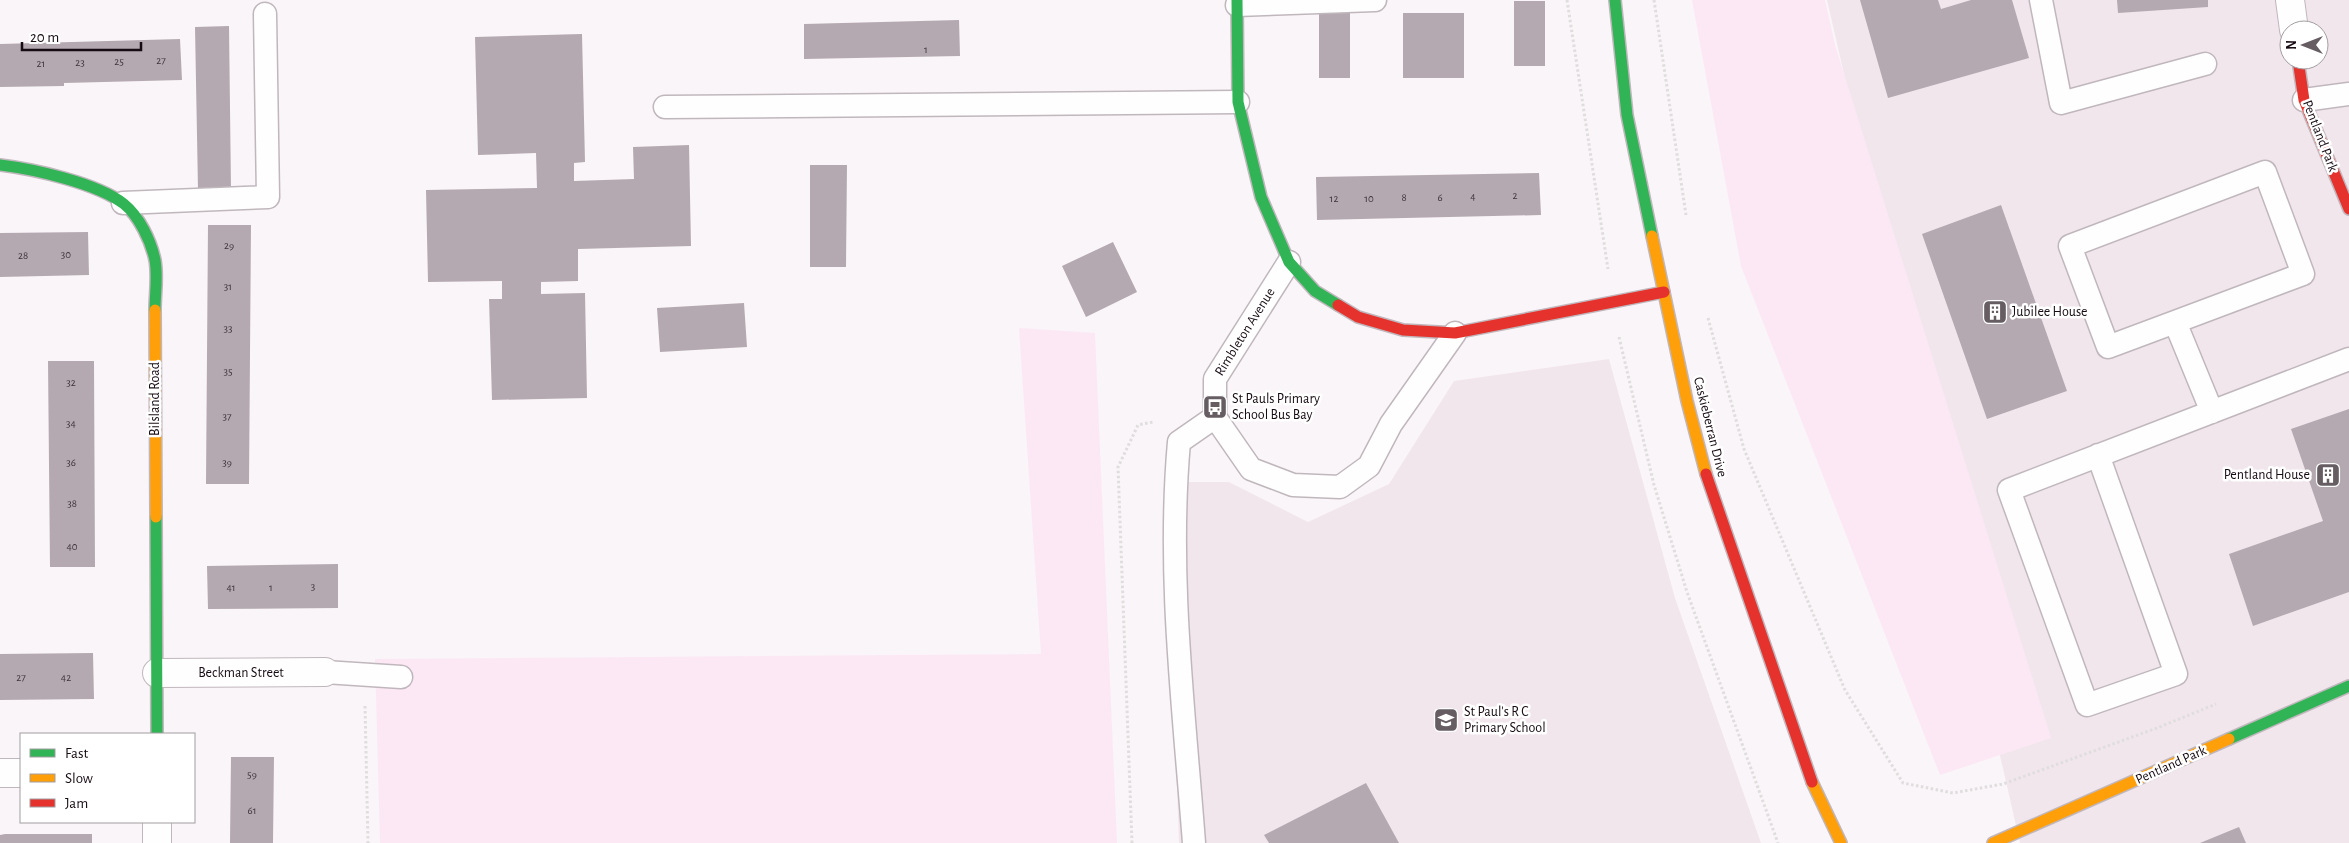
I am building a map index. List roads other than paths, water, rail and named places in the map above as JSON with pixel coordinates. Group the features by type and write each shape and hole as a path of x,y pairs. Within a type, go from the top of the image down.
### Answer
{"street":[{"name":"Caskieberran Drive","path":"1615,0 1627,115 1687,401 1711,493 1810,778 1841,843"},
{"path":"2290,0 2293,20"},
{"path":"1237,3 1238,102 1261,197 1289,262 1315,291 1358,317 1402,330 1455,333 1664,292"},
{"name":"Pentland Park","path":"2300,70 2304,100 2349,209"},
{"name":"Bilsland Road","path":"0,165 55,176 123,203 144,228 155,261 157,733"},
{"name":"Beckman Street","path":"157,674 325,672"},
{"name":"Pentland Park","path":"1993,843 2349,686"},
{"path":"0,773 20,773"},
{"path":"157,823 157,843"}],"lane":[{"path":"1237,3 1375,0"},
{"path":"2041,0 2061,103 2205,64"},
{"path":"123,203 268,197 265,14"},
{"path":"2304,100 2349,94"},
{"path":"665,107 1238,102"},
{"path":"2265,172 2303,274 2175,322 2108,347 2070,246 2265,172"},
{"name":"Rimbleton Avenue","path":"1216,417 1215,379 1289,262"},
{"path":"2175,322 2212,412"},
{"path":"1194,843 1176,574 1176,479 1179,442 1216,417 1251,469 1293,485 1340,487 1369,466 1391,424 1455,333"},
{"path":"2098,455 2176,674 2087,705 2009,490 2098,455 2349,359"},
{"path":"325,672 401,677"}],"place":[{"name":"Jubilee House","path":"1995,312"},
{"name":"St Pauls Primary School Bus Bay","path":"1215,407"},
{"name":"Pentland House","path":"2328,475"},
{"name":"St Paul's R C Primary School","path":"1446,720"}]}
